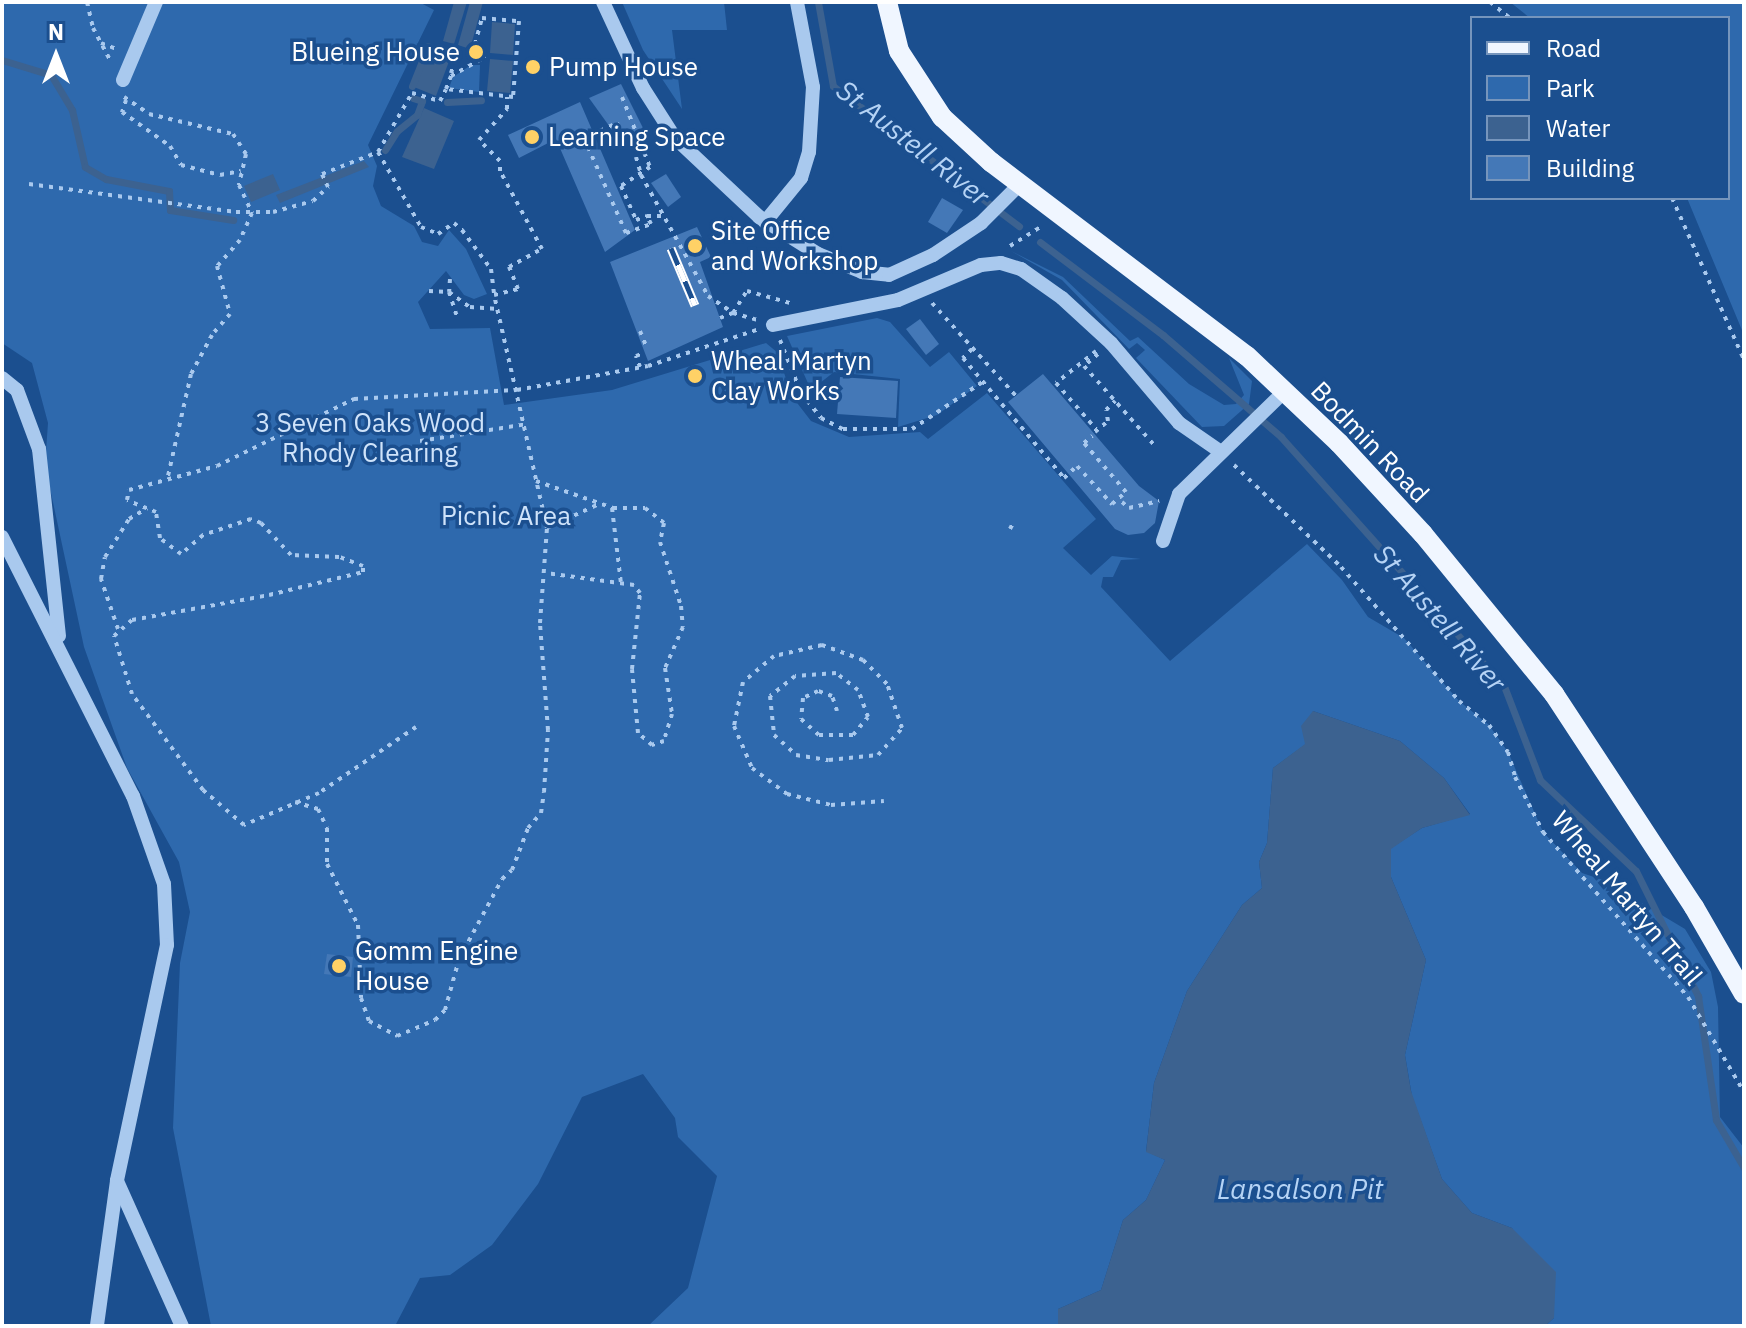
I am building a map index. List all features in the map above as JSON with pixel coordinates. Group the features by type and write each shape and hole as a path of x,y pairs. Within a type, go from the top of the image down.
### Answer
{"main road":[{"name":"Bodmin Road","path":"887,2 899,51 925,96 1013,191 1062,214 1204,320 1279,397 1380,486 1554,694 1694,907 1744,994"}],"lane":[{"path":"123,80 156,2"},
{"path":"603,2 643,88 675,138 765,222 818,254 862,272 889,275 933,255 991,213 1013,191"},
{"path":"765,222 801,178 809,152 813,87 797,2"},
{"path":"773,325 827,311 898,300 981,265 1001,263 1021,269 1108,341 1179,423 1221,452"},
{"path":"2,378 17,390 39,449 60,648"},
{"path":"1163,541 1171,505 1279,397"},
{"path":"2,537 133,796 164,884 167,945 117,1181 97,1326"},
{"path":"117,1181 182,1326"}],"path":[{"path":"87,2 102,49 123,80 119,91 126,100 149,114 233,134 246,154 239,185 252,213 240,240 217,266 230,314 212,335 191,374 168,477"},
{"path":"1490,2 1508,16"},
{"path":"446,89 507,97 515,94 519,21 482,18 475,44 484,49 484,58 451,76"},
{"path":"29,184 252,213 313,201 328,187 322,174 378,152 412,93 440,101 455,60"},
{"path":"494,295 518,289 509,267 542,249 500,171 500,161 479,140 507,109 507,97"},
{"path":"622,97 650,167 621,186 636,220 647,216 666,216"},
{"path":"126,100 122,112 170,146 181,165 220,175 241,171"},
{"path":"591,135 617,123 621,131 588,147 626,233 651,224 647,216"},
{"path":"292,802 318,809 327,828 327,864 358,925 361,998 369,1021 397,1036 435,1020 445,1010 459,959 502,879 512,870 528,828 541,813 548,730 540,623 547,528 527,424 494,295 491,269 454,223 438,234 421,227 378,152"},
{"path":"636,157 641,175 666,216 694,276 708,296 733,313 773,325"},
{"path":"1673,200 1744,360"},
{"path":"981,265 1062,214"},
{"path":"450,279 449,292 458,320"},
{"path":"921,290 1016,396"},
{"path":"429,291 449,292 470,307 498,309"},
{"path":"720,318 733,313 747,291 792,303 826,304 827,311"},
{"path":"416,727 319,793 292,802 271,818 244,825 203,790 132,694 114,636 118,629 132,620 180,608 269,595 363,572 357,560 291,555 261,523 251,519 203,535 181,554 165,545 156,512 127,500 129,490 217,466 354,399 517,390 640,367 773,325"},
{"path":"773,325 801,393 821,418 843,429 912,429 984,381"},
{"path":"640,331 646,346"},
{"path":"1094,432 1056,383 1108,341"},
{"path":"972,349 963,358 1064,478 1077,466 1112,504 1126,492 1084,443 1108,421 1106,410 1115,401"},
{"path":"1096,352 1084,366 1156,447"},
{"path":"640,367 636,356 644,353"},
{"path":"420,441 527,424"},
{"name":"Wheal Martyn Trail","path":"1221,452 1341,567 1459,701 1489,725 1508,752 1515,777 1543,832 1688,997 1744,1092"},
{"path":"536,481 612,508 645,508 664,523 660,542 681,606 683,627 665,668 672,714 659,744 646,743 638,733 632,669 640,593 634,585 546,573"},
{"path":"1122,502 1129,508 1159,501"},
{"path":"547,528 599,504"},
{"path":"118,629 101,579 105,557 129,519 148,508"},
{"path":"612,508 621,584"},
{"path":"837,711 832,696 818,691 803,698 801,719 819,735 853,735 868,717 858,690 836,673 795,676 770,696 774,735 796,755 829,760 878,755 902,728 887,684 863,660 822,645 774,656 743,682 734,726 752,768 787,794 831,805 884,801"}],"green space":[{"path":"2,2 419,2 434,10 368,145 377,166 373,186 381,206 414,226 422,242 438,246 449,230 466,249 487,294 474,299 464,295 446,271 418,302 430,329 490,328 504,405 612,390 766,343 778,353 791,395 811,421 849,437 920,432 928,439 987,393 1096,519 1063,548 1091,575 1112,556 1141,559 1121,560 1113,577 1103,577 1101,587 1170,661 1307,544 1342,580 1368,617 1404,638 1459,701 1489,725 1508,752 1543,832 1582,873 1603,880 1685,929 1711,972 1718,1007 1720,1117 1744,1148 1744,1326 1545,1326 1554,1318 1512,1228 1472,1213 1442,1179 1412,1096 1405,1055 1426,960 1391,877 1391,848 1422,828 1470,814 1444,778 1400,741 1313,711 1306,744 1273,768 1267,843 1259,862 1262,888 1242,905 1187,991 1154,1083 1146,1151 1165,1160 1146,1200 1123,1220 1101,1290 1058,1309 1058,1326 648,1326 688,1288 717,1176 678,1137 675,1118 643,1074 582,1097 538,1184 492,1245 450,1275 420,1278 395,1326 211,1326 173,1128 180,963 190,912 179,862 127,768 84,647 45,465 48,423 32,363 2,343"},
{"path":"622,2 724,2 727,30 672,30 682,109 643,50"},
{"path":"1510,2 1744,2 1744,335 1688,200 1730,200 1730,16 1528,16"},
{"path":"471,65 480,65 479,92 449,88 453,77"},
{"path":"1011,251 1063,277 1130,341 1138,337 1189,384 1224,405 1236,404 1244,395 1229,358 1252,381 1249,404 1224,426 1202,427 1136,358 1145,350 1137,343 1129,349 1062,280"},
{"path":"877,318 890,322 930,367 949,352 977,386 937,415 898,427 900,379 834,372 811,390 787,336"}],"water":[{"path":"454,2 467,2 454,44 443,41"},
{"path":"470,2 483,2 470,49 458,45"},
{"path":"492,22 515,24 513,55 490,53"},
{"path":"429,48 451,56 436,96 414,87"},
{"path":"490,59 513,61 510,93 487,91"},
{"path":"424,108 454,121 434,169 402,157"},
{"path":"364,161 369,167 280,203 276,195"},
{"path":"273,174 280,190 251,202 244,186"},
{"name":"Lansalson Pit","path":"1313,711 1400,741 1444,778 1470,815 1422,828 1391,849 1391,877 1426,960 1405,1055 1411,1091 1442,1179 1472,1213 1512,1228 1556,1272 1554,1318 1545,1326 1058,1326 1058,1309 1101,1290 1123,1220 1146,1200 1165,1160 1146,1152 1154,1083 1187,991 1242,905 1262,888 1259,862 1267,843 1273,768 1305,744 1301,726"}],"building":[{"path":"621,84 643,128 620,141 589,98"},
{"path":"580,102 635,230 605,252 556,139 519,158 508,135"},
{"path":"666,174 681,197 668,207 651,183"},
{"path":"942,198 963,210 947,233 928,222"},
{"path":"697,227 711,257 700,262 723,327 648,361 610,262"},
{"path":"920,319 939,344 926,355 906,329"},
{"path":"1043,374 1139,486 1159,501 1155,523 1144,533 1128,535 1115,529 1008,402"},
{"path":"840,377 898,381 896,418 837,414"},
{"name":"Gomm Engine House","path":"327,954 353,957 351,977 324,974"}],"waterway":[{"name":"St Austell River","path":"818,2 833,86 1019,226"},
{"path":"412,86 428,46"},
{"path":"2,60 51,75 72,110 85,167 106,179 169,191 170,210 233,220"},
{"path":"385,150 397,131 417,115 422,101 413,98"},
{"path":"447,102 481,100"},
{"name":"St Austell River","path":"1040,242 1163,335 1281,437 1504,686 1540,780 1636,871 1698,996 1716,1120 1744,1168"}],"railway":[{"path":"671,248 695,305"}],"place":[{"name":"Blueing House","path":"476,52"},
{"name":"Pump House","path":"533,67"},
{"name":"Learning Space","path":"532,137"},
{"name":"Site Office and Workshop","path":"695,246"},
{"name":"Wheal Martyn Clay Works","path":"695,376"},
{"name":"Gomm Engine House","path":"339,966"}],"park label":[{"name":"3 Seven Oaks Wood Rhody Clearing","path":"370,438"},
{"name":"Picnic Area","path":"506,516"}]}
